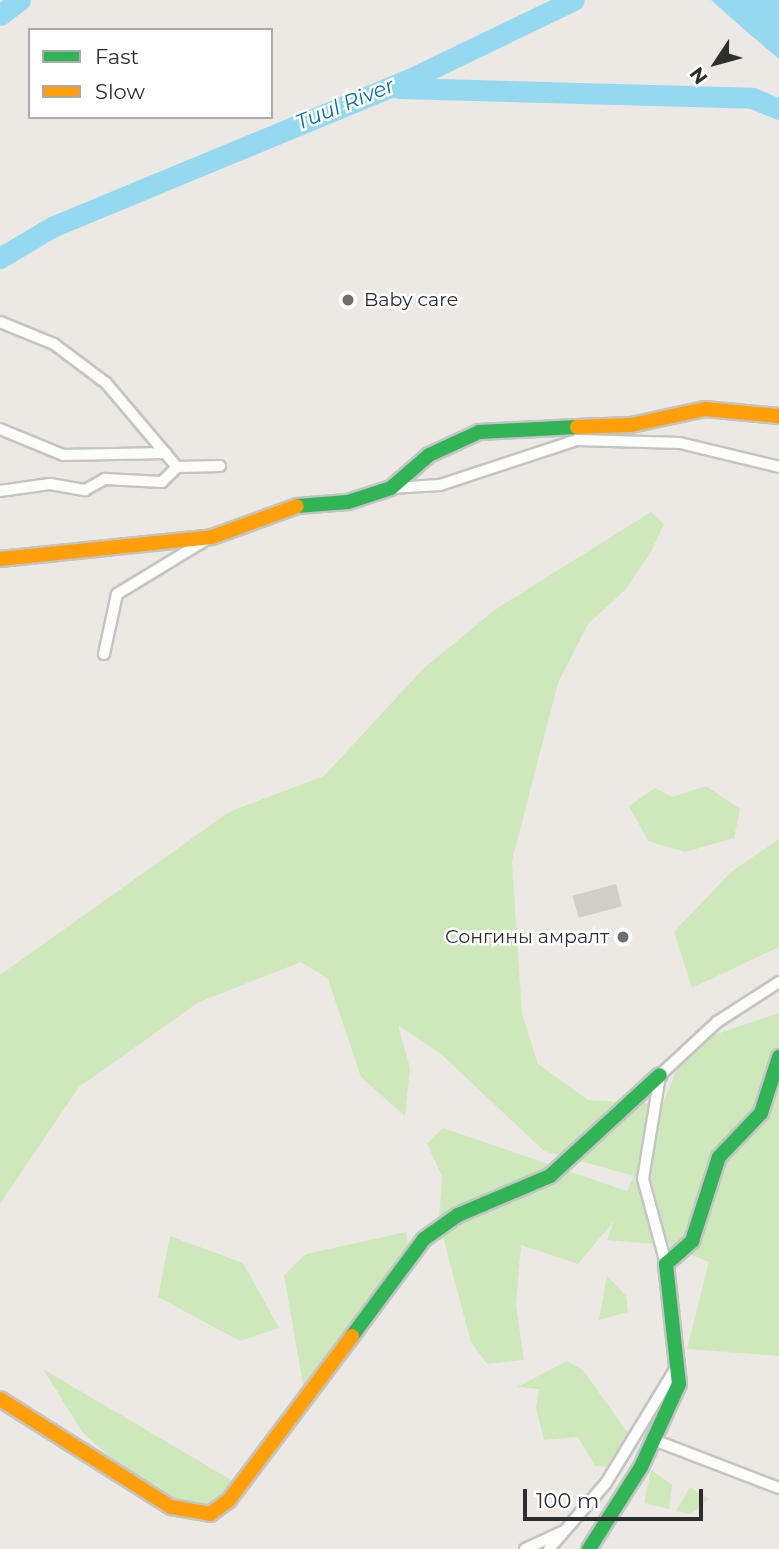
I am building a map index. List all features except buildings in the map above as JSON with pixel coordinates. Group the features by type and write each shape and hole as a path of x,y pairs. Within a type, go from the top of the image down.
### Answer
{"street":[{"path":"0,322 54,344 106,383 177,467"},
{"path":"391,488 429,455 479,432 631,425 705,409 779,416"},
{"path":"0,429 63,456 166,453"},
{"path":"104,654 117,594 212,537 288,508 348,502 391,488 440,485 578,440 680,443 779,467"},
{"path":"0,491 50,484 85,490 105,479 162,482 177,467 220,466"},
{"path":"0,559 212,537"},
{"path":"0,1399 171,1507 210,1514 229,1500 425,1239 458,1215 550,1176 718,1022 779,982"},
{"path":"666,1264 692,1241 719,1157 761,1113 779,1057"},
{"path":"589,1549 654,1440 679,1384 680,1361 666,1264 643,1179 660,1075"},
{"path":"549,1549 606,1483 680,1361"},
{"path":"654,1440 779,1488"},
{"path":"525,1549 562,1532"}],"green space":[{"path":"651,512 664,524 650,554 624,591 588,624 558,683 512,861 522,1014 538,1064 588,1100 661,1104 655,1123 687,1044 779,1013 779,1356 687,1349 709,1262 667,1245 607,1240 614,1221 578,1264 521,1245 516,1305 524,1360 487,1364 471,1342 439,1222 442,1176 427,1144 443,1128 627,1191 634,1176 544,1151 441,1054 398,1025 410,1068 405,1116 361,1077 328,979 301,962 199,1002 79,1087 0,1204 0,975 229,812 324,776 424,668 496,609"},
{"path":"706,786 740,809 734,838 685,852 648,841 629,806 655,788 672,797"},
{"path":"779,839 779,947 692,988 674,932 731,872"},
{"path":"406,1232 411,1269 364,1313 305,1396 284,1275 306,1254"},
{"path":"170,1236 243,1263 279,1328 240,1341 158,1297"},
{"path":"607,1276 626,1296 628,1312 599,1320"},
{"path":"567,1361 583,1370 632,1439 614,1467 595,1466 578,1437 544,1440 536,1408 539,1389 517,1387"},
{"path":"43,1369 243,1487 209,1510 151,1493 83,1433"},
{"path":"651,1470 672,1485 669,1509 644,1503"},
{"path":"690,1487 709,1499 691,1514 676,1511"}],"water":[{"path":"711,0 779,0 779,59 747,32"}],"waterway":[{"name":"Tuul River","path":"0,15 20,0"},
{"name":"Tuul River","path":"0,258 52,227 416,76 574,0"},
{"path":"399,88 752,98 779,109"}],"traffic: fast":[{"path":"297,506 348,502 391,488 429,455 479,432 577,427"},
{"path":"589,1549 641,1467 679,1384 666,1264 692,1241 719,1157 761,1113 779,1057"},
{"path":"352,1336 424,1239 458,1215 550,1176 660,1075"}],"traffic: slow":[{"path":"577,427 631,425 705,409 779,416"},
{"path":"0,559 212,537 297,506"},
{"path":"0,1399 171,1507 210,1514 229,1500 352,1336"}],"place":[{"name":"Baby care","path":"348,300"},
{"name":"Сонгины амралт","path":"623,937"}]}
